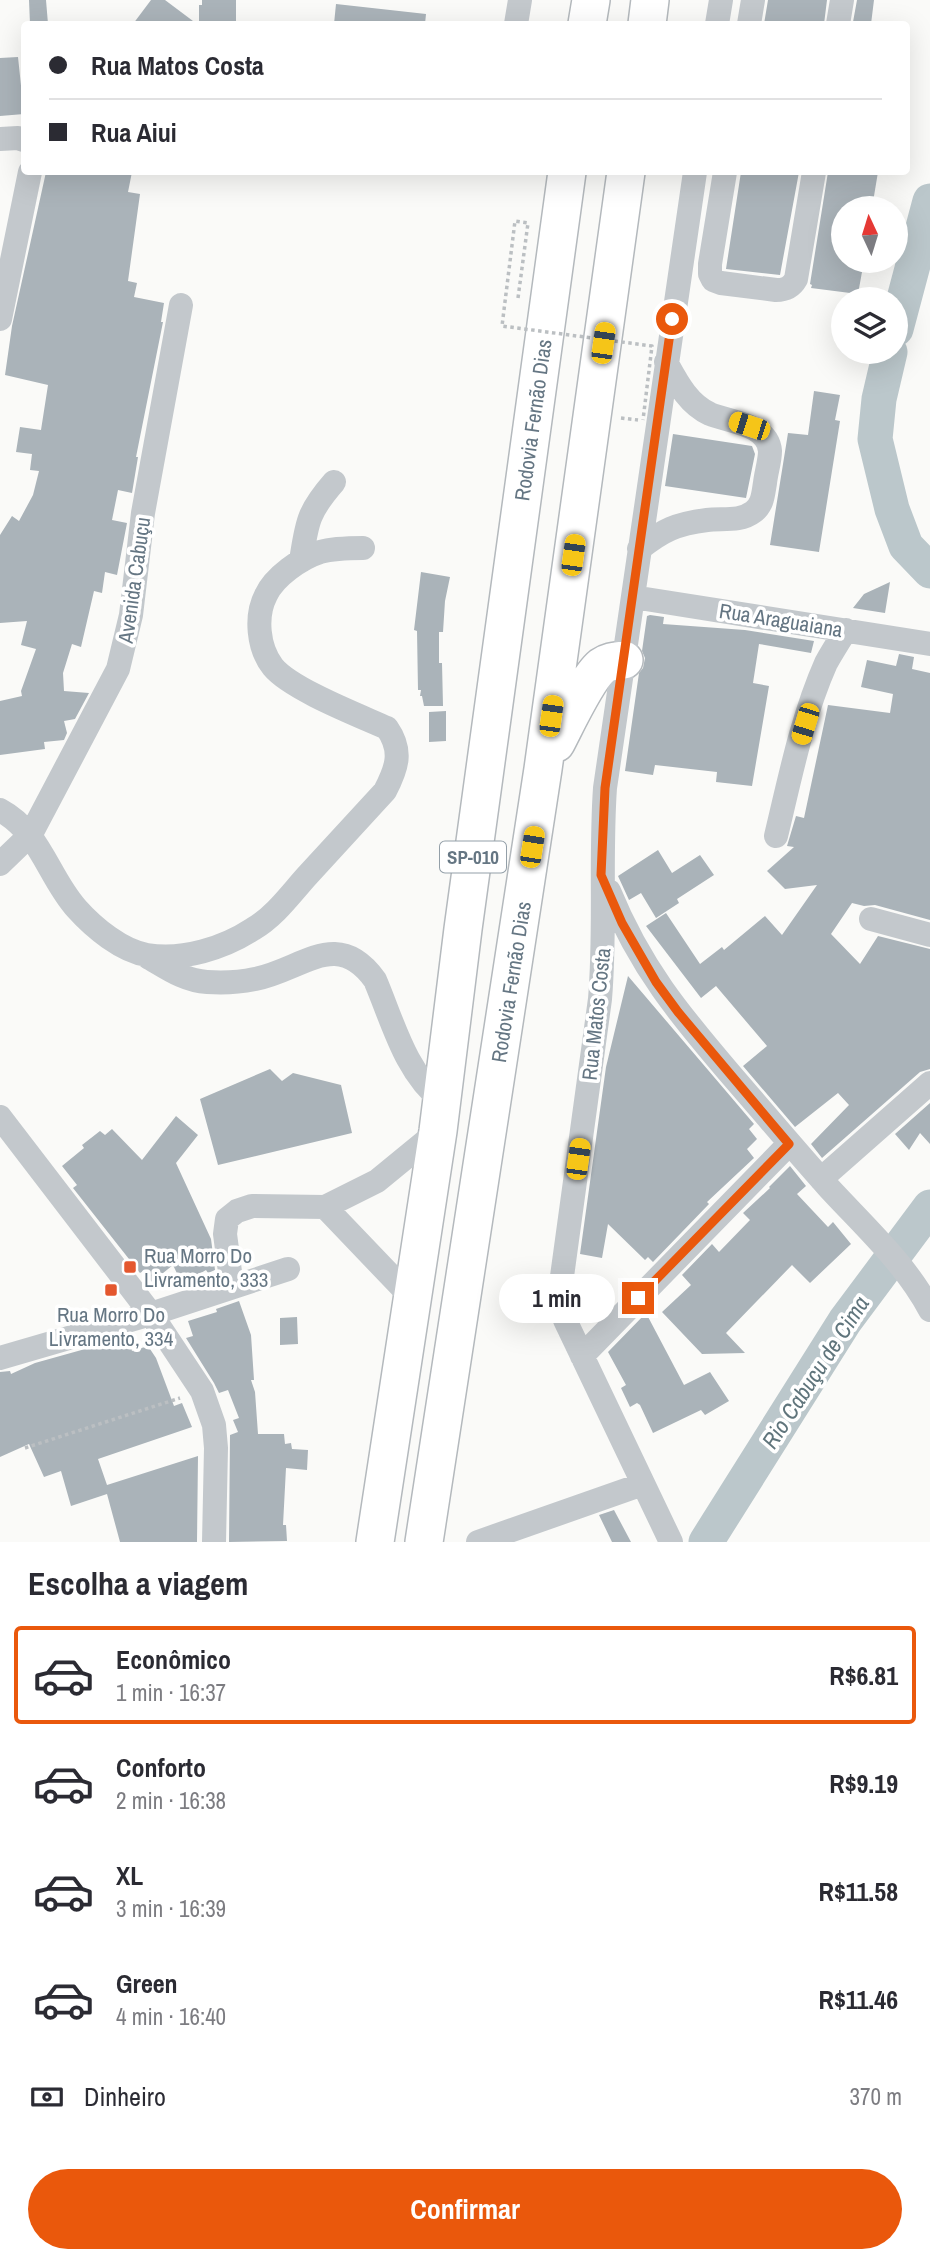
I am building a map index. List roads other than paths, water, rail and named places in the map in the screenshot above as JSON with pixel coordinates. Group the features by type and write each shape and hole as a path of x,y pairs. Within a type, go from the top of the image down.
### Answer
{"highway":[{"path":"588,21 591,0"},
{"path":"647,21 650,0"},
{"name":"Rodovia Fernão Dias","path":"375,1542 440,1116 463,929 567,175"},
{"name":"Rodovia Fernão Dias","path":"424,1542 543,769 626,175"},
{"path":"543,769 580,698 601,667 610,662 624,660"}],"street":[{"path":"516,21 520,0"},
{"path":"718,21 721,0"},
{"path":"750,21 753,0"},
{"path":"838,21 842,0"},
{"path":"0,319 29,175"},
{"name":"Rua Matos Costa","path":"671,1542 560,1307 560,1291 600,999 604,919 601,875 605,788 695,175"},
{"path":"725,175 710,274 713,280 721,283 776,290 792,286 796,279 813,175"},
{"name":"Avenida Cabuçu","path":"0,864 31,835 118,669 126,645 143,513 181,305"},
{"path":"639,549 661,532 682,524 735,518 755,511 762,502 770,450 765,440 749,426 709,414 691,402 666,362"},
{"path":"301,561 309,515 334,482"},
{"path":"145,955 171,956 200,952 228,943 255,929 283,904 384,791 395,772 397,752 394,739 387,728 301,688 282,676 264,652 260,632 260,610 266,593 281,577 301,561 319,552 363,548"},
{"name":"Rua Araguaiana","path":"633,597 930,644"},
{"path":"776,836 812,700 827,662 846,630"},
{"path":"0,810 31,835 75,907 95,928 187,979 208,982 256,979 330,953 352,957 366,967 375,980 414,1072 428,1091 440,1116 377,1181 324,1207 251,1206 237,1211 227,1219 225,1234 232,1287"},
{"path":"601,875 622,923 656,982 678,1012 789,1144 874,1236 912,1281 930,1310"},
{"path":"871,919 930,935"},
{"path":"821,1179 930,1083"},
{"path":"0,1117 151,1314 202,1391 215,1436 214,1542"},
{"path":"582,1356 789,1144"},
{"path":"324,1207 412,1298"},
{"path":"0,1358 151,1314 288,1269"},
{"path":"478,1542 643,1484"}],"waterway":[{"name":"Rio Cabuçu de Cima","path":"907,287 930,201"},
{"name":"Rio Cabuçu de Cima","path":"887,364 879,399 875,439 892,509 906,546 930,571"},
{"name":"Rio Cabuçu de Cima","path":"706,1542 845,1321 930,1207"}],"place":[{"name":"Rua Morro Do Livramento, 333","path":"130,1267"},
{"name":"Rua Morro Do Livramento, 334","path":"111,1290"}]}
